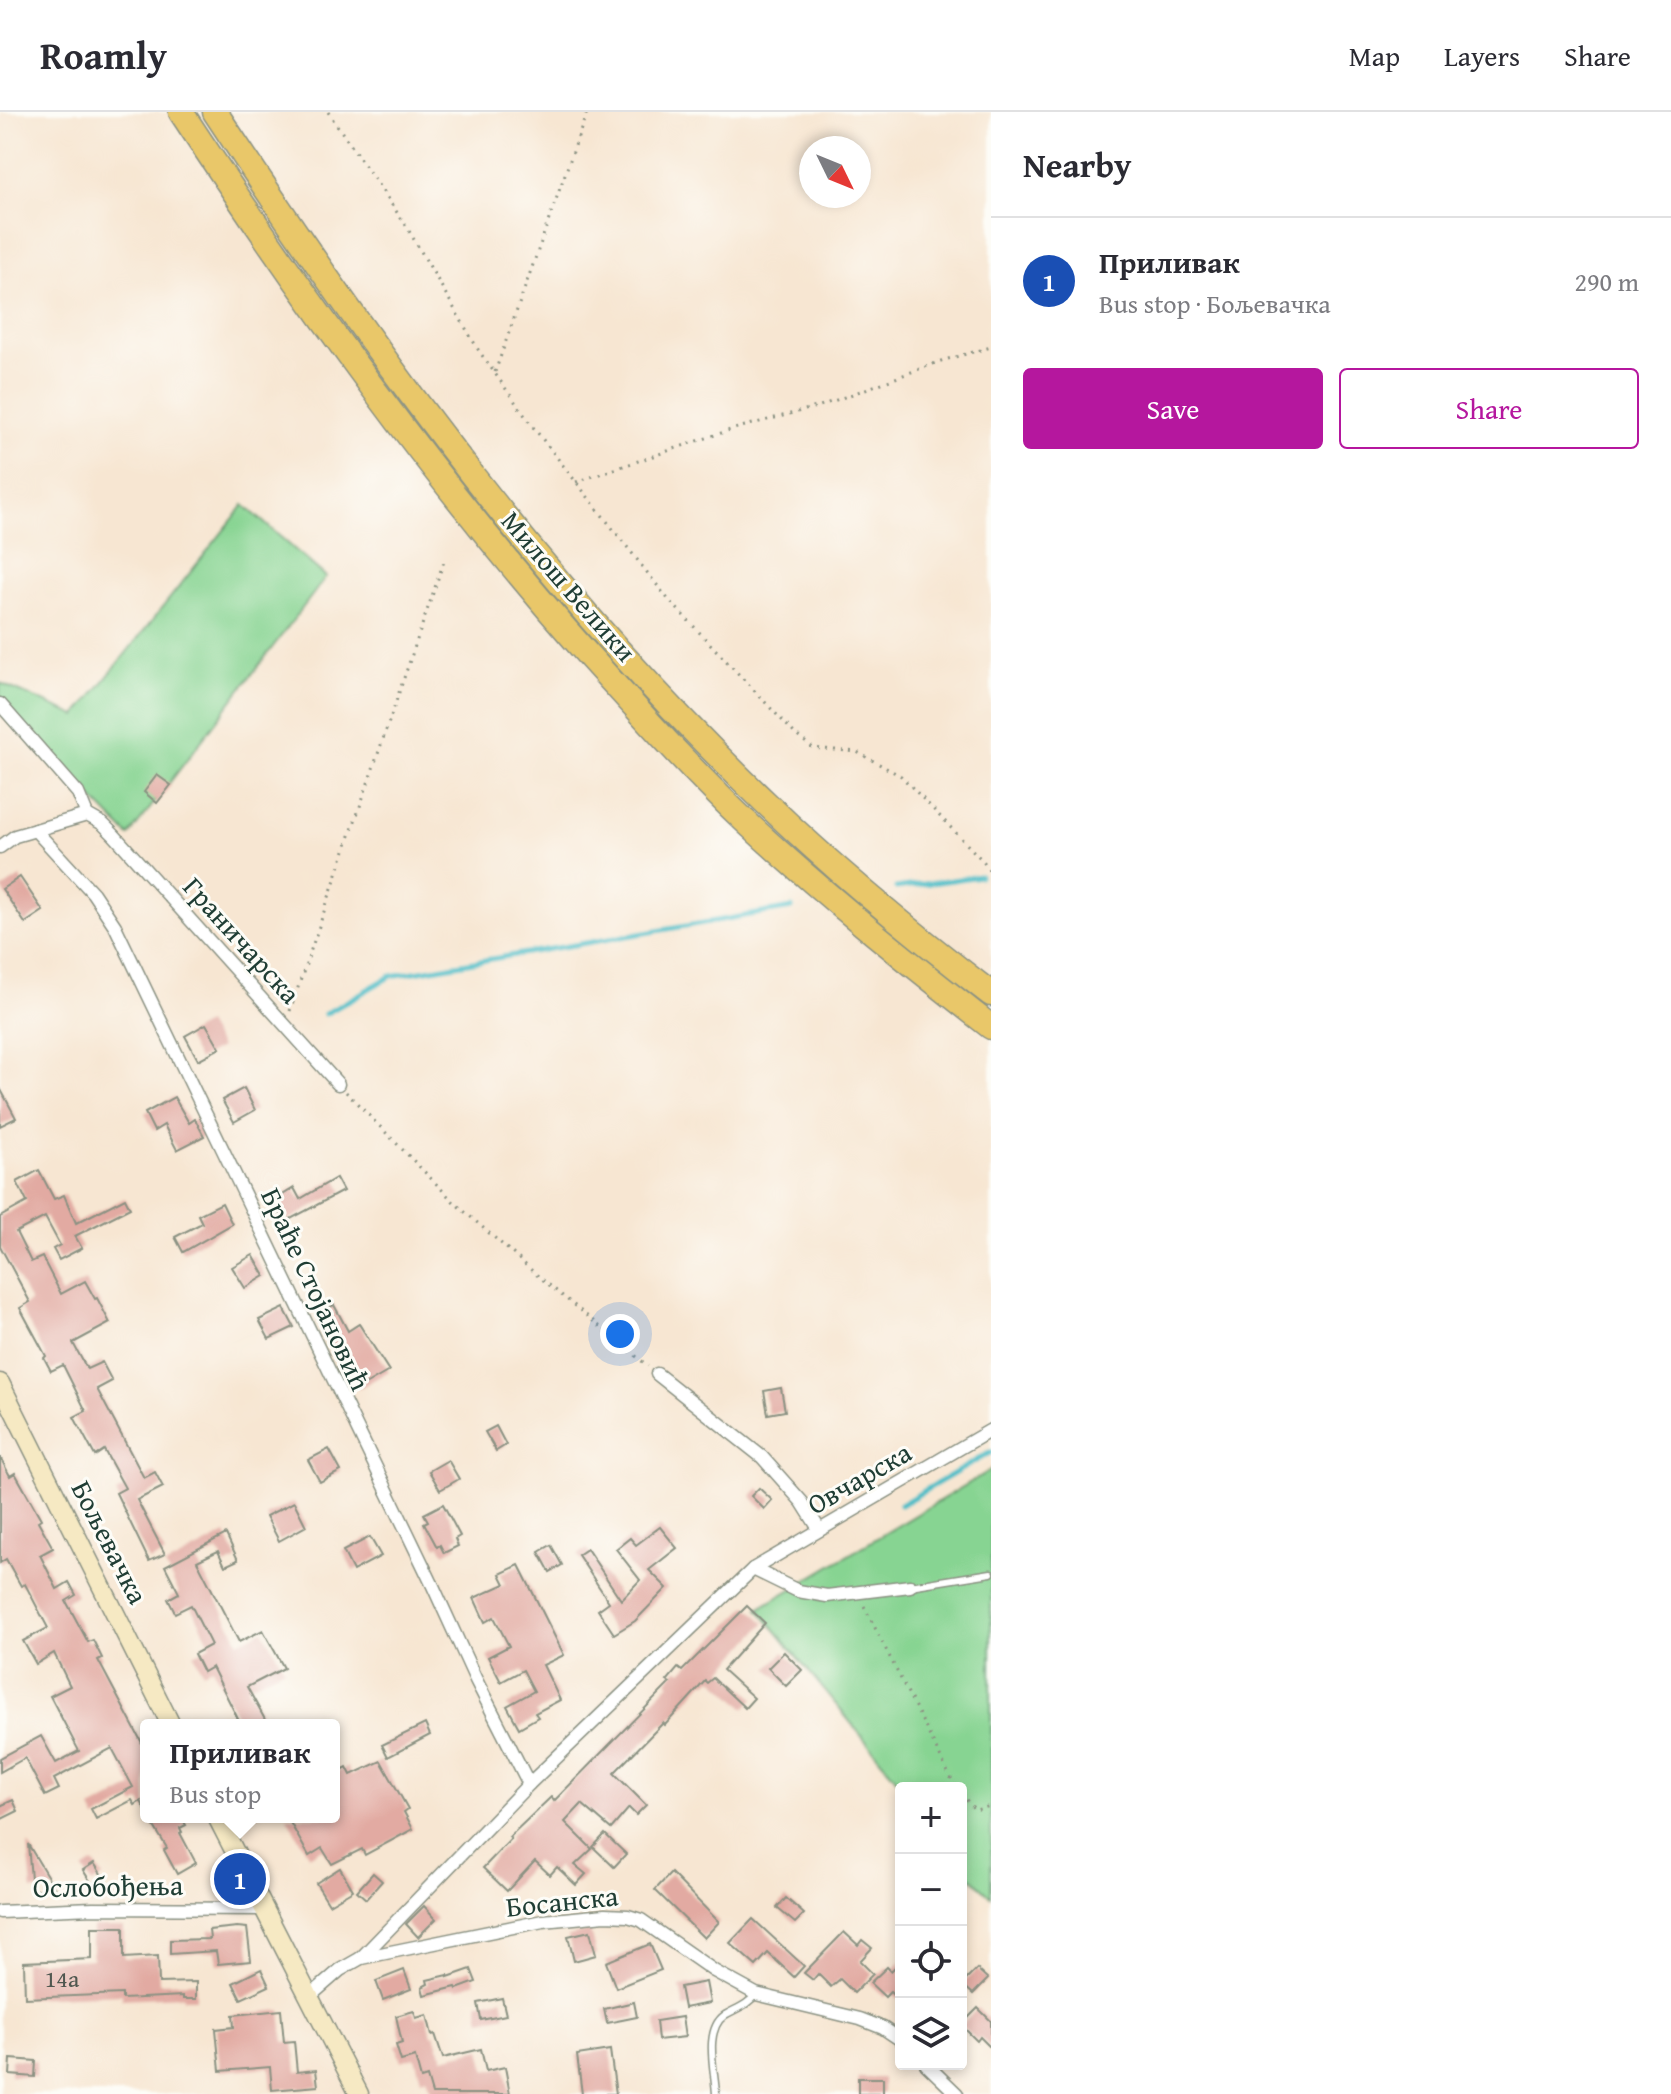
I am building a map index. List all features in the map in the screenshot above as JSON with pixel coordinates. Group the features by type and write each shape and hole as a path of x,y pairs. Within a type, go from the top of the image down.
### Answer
{"highway":[{"name":"Милош Велики","path":"181,112 288,272 381,402 433,470 563,626 634,706 744,820 868,929 991,1027"},
{"name":"Милош Велики","path":"215,112 307,251 403,386 520,535 585,610 644,677 763,800 887,912 991,994"}],"main road":[{"name":"Бољевачка","path":"0,1383 168,1719"},
{"path":"220,1823 359,2094"}],"street":[{"name":"Граничарска","path":"0,704 78,793 87,815 114,835 338,1084"},
{"path":"0,847 15,836 87,815"},
{"name":"Браће Стојановић","path":"35,830 93,893 115,926 476,1680 529,1784"},
{"path":"657,1374 762,1457 802,1502 819,1529"},
{"name":"Овчарска","path":"361,1958 529,1784 753,1569 991,1430"},
{"path":"753,1569 798,1591 827,1596 910,1586"},
{"name":"Ослобођења","path":"0,1912 93,1908 264,1909"},
{"name":"Босанска","path":"309,1997 340,1970 361,1958 543,1921 617,1915 641,1920 714,1971 756,1994 860,2019 895,2036"},
{"path":"932,2070 957,2094"}],"lane":[{"path":"910,1586 991,1573"},
{"path":"716,2094 714,2027 722,2018 750,2002 756,1994"}],"path":[{"path":"328,112 405,224 495,373 668,599 796,735 813,748 857,752 901,776 991,873"},
{"path":"495,373 587,112"},
{"path":"576,482 730,430 820,406 941,361 991,347"},
{"path":"285,1025 444,561"},
{"path":"338,1084 456,1204 657,1374"},
{"path":"858,1593 953,1782"},
{"path":"967,1801 975,1810 991,1806"}],"green space":[{"path":"244,505 326,577 129,836 0,704 0,683 76,716"},
{"path":"991,1470 991,1896 967,1874 967,1782 899,1782 758,1609"}],"building":[{"path":"157,775 171,785 157,803 144,792"},
{"path":"20,877 43,911 25,923 2,889"},
{"path":"206,1024 220,1048 198,1060 185,1036"},
{"path":"0,1088 16,1118 0,1126"},
{"path":"244,1088 255,1110 234,1122 222,1100"},
{"path":"174,1097 189,1123 195,1119 204,1136 177,1150 164,1125 154,1131 145,1113"},
{"path":"39,1170 54,1199 64,1195 76,1223 125,1198 130,1208 75,1236 82,1248 59,1260 53,1249 60,1245 45,1217 16,1232 31,1262 42,1257 61,1294 85,1281 110,1323 73,1343 87,1369 102,1362 112,1381 97,1389 144,1478 155,1472 163,1487 137,1500 165,1554 149,1561 116,1493 125,1488 104,1450 95,1456 74,1417 86,1411 63,1365 51,1371 44,1358 46,1356 20,1308 30,1302 0,1246 0,1217 27,1202 17,1182"},
{"path":"336,1178 343,1191 285,1222 273,1201 294,1188 300,1199"},
{"path":"222,1203 232,1224 183,1252 175,1237 202,1223 198,1215"},
{"path":"253,1255 265,1276 245,1288 232,1267"},
{"path":"334,1305 348,1331 359,1324 389,1371 358,1389 316,1314"},
{"path":"284,1308 294,1327 269,1339 259,1320"},
{"path":"781,1388 785,1411 768,1414 764,1391"},
{"path":"496,1426 506,1445 496,1451 485,1432"},
{"path":"329,1449 341,1471 320,1482 308,1460"},
{"path":"0,1457 10,1476 15,1473 41,1519 38,1521 53,1548 40,1555 57,1589 69,1582 76,1595 66,1601 88,1642 93,1640 102,1658 98,1660 140,1739 140,1802 135,1805 132,1800 96,1819 91,1809 133,1787 112,1748 54,1779 59,1789 45,1796 25,1758 0,1772 0,1758 41,1736 56,1763 79,1751 50,1696 70,1686 54,1653 36,1664 23,1641 48,1628 25,1584 21,1586 6,1559 0,1563"},
{"path":"448,1460 459,1479 440,1490 429,1471"},
{"path":"759,1488 772,1500 764,1509 751,1496"},
{"path":"294,1502 306,1526 279,1541 266,1516"},
{"path":"443,1504 460,1536 455,1539 458,1546 444,1553 440,1545 437,1547 424,1523 428,1521 424,1514"},
{"path":"660,1527 677,1548 649,1570 667,1588 635,1621 614,1634 598,1610 609,1602 578,1555 587,1549 621,1600 640,1580 616,1549 630,1538 636,1545"},
{"path":"226,1534 238,1560 225,1566 218,1551 197,1561 239,1642 263,1630 284,1668 247,1687 265,1719 238,1719 212,1667 203,1672 194,1654 211,1645 191,1605 175,1613 168,1599 179,1593 165,1566"},
{"path":"370,1537 381,1556 353,1571 343,1551"},
{"path":"551,1545 562,1565 550,1572 539,1552"},
{"path":"519,1565 564,1655 543,1665 560,1700 535,1713 538,1717 519,1728 507,1706 534,1691 523,1670 501,1682 488,1657 509,1646 494,1617 485,1622 474,1598 505,1584 500,1574"},
{"path":"747,1606 765,1623 723,1670 754,1698 745,1708 713,1678 707,1683 705,1681 665,1725 663,1723 614,1773 646,1805 636,1815 629,1808 611,1829 582,1804 565,1822 592,1849 575,1865 586,1874 576,1885 557,1867 550,1875 535,1861 507,1891 483,1868 511,1839 509,1837 551,1797 554,1801 670,1683 667,1681 678,1668 682,1671"},
{"path":"784,1652 802,1670 786,1686 768,1668"},
{"path":"425,1724 430,1735 388,1757 382,1745"},
{"path":"381,1761 408,1809 404,1812 413,1829 365,1855 362,1849 332,1864 322,1848 309,1856 290,1823 340,1823 340,1771 347,1767 351,1775"},
{"path":"13,1800 18,1811 0,1820 0,1806"},
{"path":"152,1823 185,1823 180,1833 196,1863 177,1874 164,1850 167,1848"},
{"path":"605,1834 626,1854 614,1867 593,1847"},
{"path":"28,1844 55,1889 32,1890"},
{"path":"94,1863 103,1877 92,1884 83,1870"},
{"path":"340,1868 353,1890 329,1904 316,1883"},
{"path":"373,1873 382,1881 366,1899 357,1891"},
{"path":"671,1873 719,1922 704,1938 655,1890"},
{"path":"786,1898 804,1914 795,1923 777,1908"},
{"path":"424,1906 436,1919 418,1937 406,1924"},
{"path":"753,1919 804,1966 794,1977 768,1953 756,1966 730,1943"},
{"path":"92,1927 124,1927 124,1958 158,1956 159,1983 196,1982 196,1999 183,1999 183,1996 122,1999 122,1994 25,1998 24,1962 92,1959"},
{"path":"247,1928 251,1961 218,1964 216,1951 170,1954 170,1940 210,1939 209,1930"},
{"path":"590,1931 596,1955 574,1961 568,1936"},
{"path":"844,1932 858,1945 862,1940 872,1948 860,1961 873,1974 854,1993 840,1979 831,1987 818,1974 813,1980 804,1973"},
{"path":"650,1944 661,1970 616,1988 606,1962"},
{"path":"887,1967 891,1971 895,1967 895,1997 890,1992 885,1997 870,1983"},
{"path":"261,1969 269,1986 241,1999 233,1983"},
{"path":"471,1969 476,1982 424,1995 422,1987 428,1984 427,1980"},
{"path":"977,1969 988,1979 973,1994 967,1989 967,1979"},
{"path":"404,1970 411,1989 383,2000 376,1981"},
{"path":"706,1982 710,2003 684,2008 680,1987"},
{"path":"502,1998 506,2015 481,2020 478,2003"},
{"path":"634,2002 637,2017 607,2023 604,2009"},
{"path":"978,2008 991,2021 991,2048 980,2037 977,2041 967,2031 967,2019"},
{"path":"281,2010 284,2042 294,2041 297,2072 316,2070 318,2086 272,2090 270,2067 220,2071 216,2029 234,2027 233,2015"},
{"path":"414,2011 416,2018 427,2015 443,2058 481,2049 486,2071 505,2067 510,2094 432,2094 427,2077 421,2079 415,2057 401,2061 396,2045 402,2043 396,2016"},
{"path":"682,2017 685,2037 658,2040 656,2021"},
{"path":"610,2050 616,2094 582,2094 577,2055"},
{"path":"11,2059 36,2061 35,2077 10,2075"},
{"path":"858,2078 883,2078 883,2094 858,2094"}],"waterway":[{"path":"896,888 980,876"},
{"path":"325,1014 391,976 792,908"},
{"path":"900,1505 991,1452"}],"place":[{"name":"Приливак","path":"240,1879"}]}
